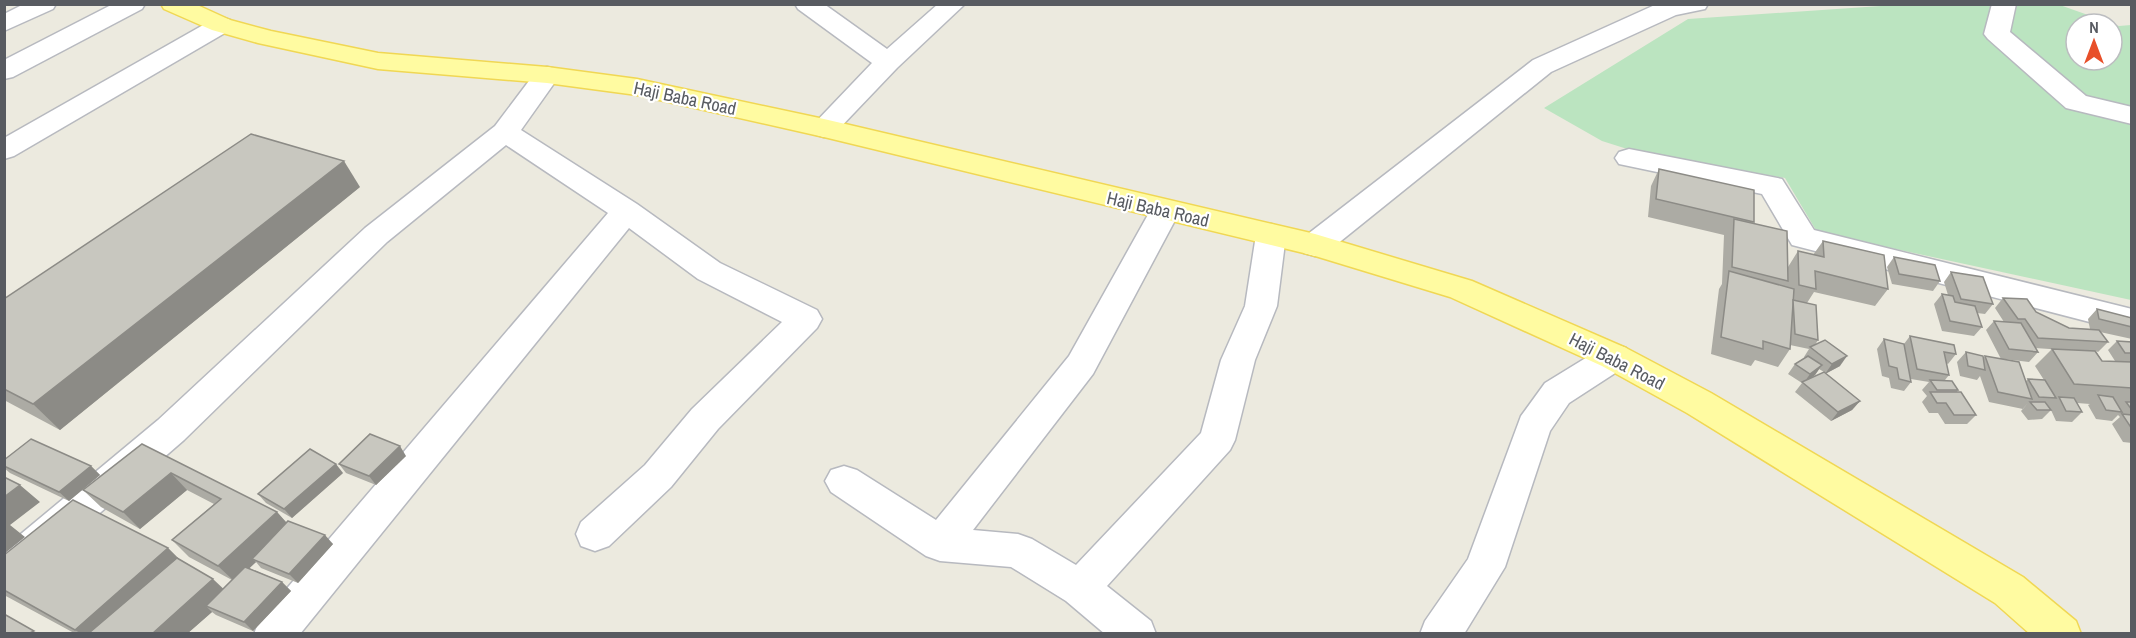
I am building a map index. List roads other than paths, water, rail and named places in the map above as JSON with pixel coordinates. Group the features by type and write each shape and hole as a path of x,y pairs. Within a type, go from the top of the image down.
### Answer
{"main road":[{"name":"Haji Baba Road","path":"173,4 221,25 267,38 378,61 547,75 637,87 824,128 1165,211 1315,244 1461,289 1614,357 1699,403 2008,590 2061,633"}],"street":[{"path":"4,24 44,4"},
{"path":"4,71 133,4"},
{"path":"807,4 888,62"},
{"path":"824,128 888,62 953,4"},
{"path":"1315,244 1542,66 1670,8 1696,4"},
{"path":"2004,4 1997,34 2076,102 2132,116"},
{"path":"4,150 221,25"},
{"path":"4,572 171,430 376,236 506,132 547,75"},
{"path":"506,132 709,271 804,319 705,419 657,476 595,534"},
{"path":"1629,158 1772,186 1803,238 2132,321"},
{"path":"940,544 1081,365 1165,211"},
{"path":"274,633 626,212"},
{"path":"1080,588 1217,440 1238,360 1261,306 1272,236"},
{"path":"1440,633 1485,567 1534,426 1557,393 1614,357"},
{"path":"843,481 940,544 1018,551 1080,588 1136,633"}]}
